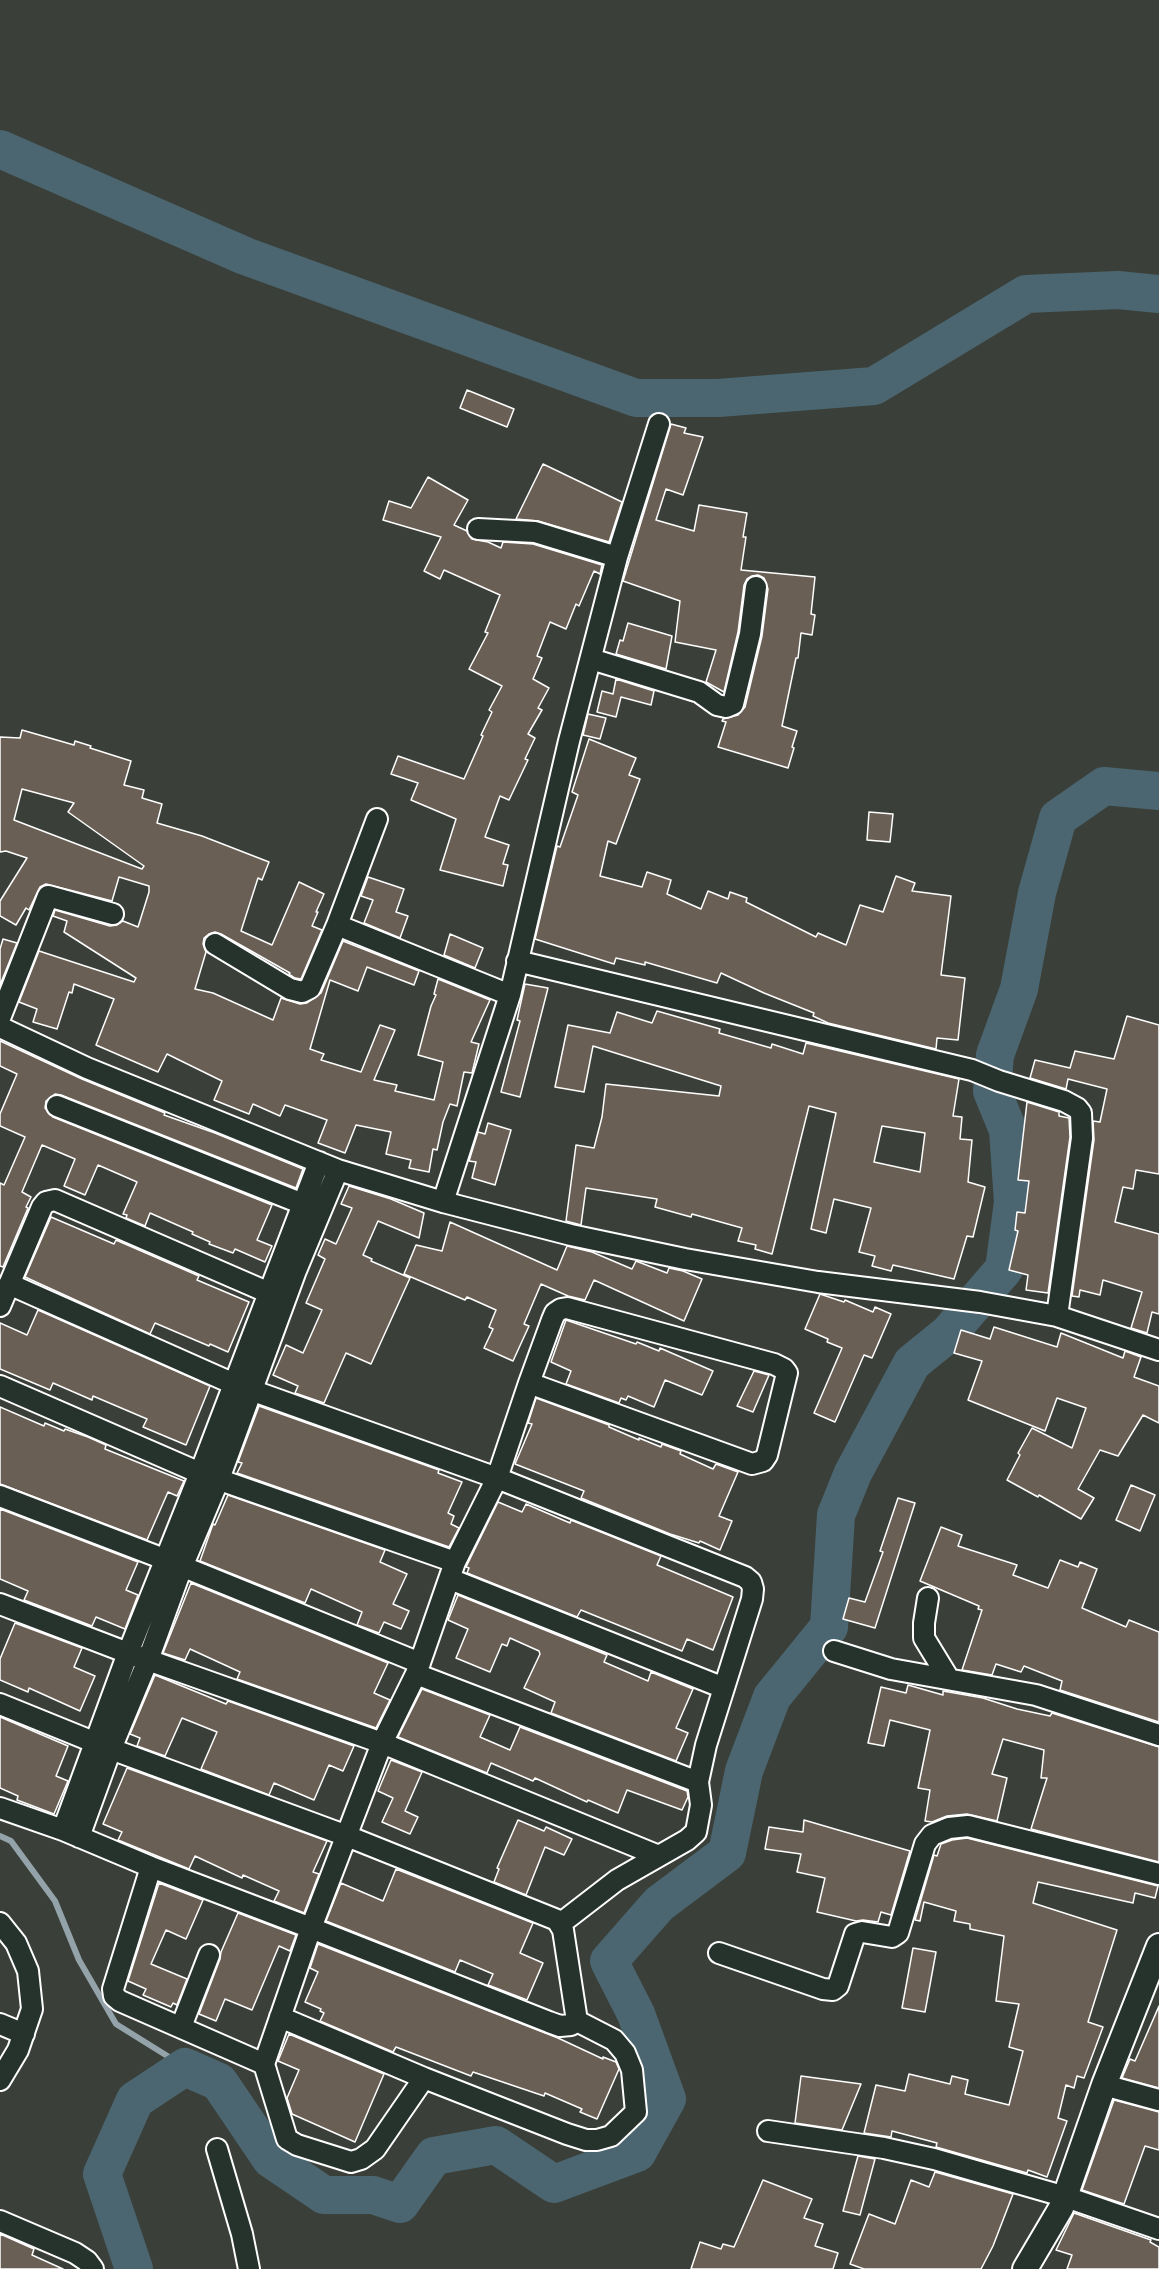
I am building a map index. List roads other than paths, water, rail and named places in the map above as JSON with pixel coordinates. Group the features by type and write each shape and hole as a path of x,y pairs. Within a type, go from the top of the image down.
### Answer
{"street":[{"path":"443,1202 510,995 551,813 617,557 659,424"},
{"path":"478,529 536,532 617,557"},
{"path":"591,659 699,692 717,705 726,707 733,704 750,634 756,586"},
{"path":"215,944 290,989 302,992 310,988 337,925 377,819"},
{"path":"0,1018 48,896 113,914"},
{"path":"337,925 510,995"},
{"path":"517,961 972,1070 999,1081 1064,1101 1077,1108 1081,1113 1082,1138 1057,1316"},
{"path":"0,1027 87,1068 338,1170 443,1202 571,1235 685,1259 818,1282 980,1302 1057,1316 1159,1350"},
{"path":"57,1106 303,1204"},
{"path":"210,1476 234,1384 267,1292 319,1162"},
{"path":"71,1833 104,1745 128,1653 173,1563 210,1476 253,1389 295,1273 338,1170"},
{"path":"0,1306 42,1207 46,1202 55,1200 267,1292"},
{"path":"9,1284 234,1384 497,1478 745,1577 751,1582 752,1599 706,1745 698,1782 701,1805 696,1832 687,1840 617,1880 560,1924"},
{"path":"424,2078 375,2149 361,2159 351,2162 297,2145 287,2139 264,2064 311,1928 382,1743 418,1669 453,1571 497,1478 529,1383 555,1312 567,1308 774,1364 787,1373 767,1455 763,1461 752,1464 529,1383"},
{"path":"0,1386 210,1476 453,1571 724,1688"},
{"path":"0,1496 173,1563 418,1669 698,1782"},
{"path":"104,1745 148,1660 173,1563"},
{"path":"928,1598 924,1638 949,1679"},
{"path":"0,1604 128,1653 382,1743 659,1856"},
{"path":"834,1651 891,1669 1036,1695 1159,1735"},
{"path":"0,1704 347,1836 557,1920 563,1930 577,2021"},
{"path":"0,1808 71,1833 151,1867 549,2022 560,2026 571,2025 577,2021"},
{"path":"719,1953 823,1989 833,1990 838,1986 855,1934 862,1932 892,1937 898,1933 925,1844 932,1835 949,1828 968,1826 1159,1874"},
{"path":"151,1867 113,1989 114,1996 120,2001 264,2064"},
{"path":"0,1923 16,1943 28,1971 32,2009 18,2050 0,2080"},
{"path":"1025,2269 1066,2197 1104,2085 1159,1946"},
{"path":"181,2027 209,1955"},
{"path":"280,2017 424,2078 585,2140 597,2140 611,2136 636,2112 632,2070 625,2053 614,2040 577,2021"},
{"path":"0,2024 24,2034"},
{"path":"1104,2085 1159,2100"},
{"path":"768,2131 884,2148 934,2159 1066,2197 1159,2229"},
{"path":"217,2149 242,2234 249,2269"},
{"path":"0,2221 75,2253 87,2261 93,2269"}],"waterway":[{"path":"0,149 245,256 636,398 718,398 874,386 1026,294 1118,290 1159,294"},
{"path":"134,2269 102,2174 135,2100 185,2067 219,2082 271,2159 324,2195 373,2195 400,2204 434,2156 496,2145 554,2184 637,2153 667,2099 636,2014 609,1961 659,1904 727,1853 744,1771 772,1697 829,1627 836,1515 853,1473 912,1363 949,1333 1004,1269 1013,1202 1008,1130 992,1091 995,1055 1019,989 1037,893 1058,818 1104,786 1159,791"},
{"path":"0,1836 11,1841 55,1901 79,1960 116,2024 185,2067"}]}
